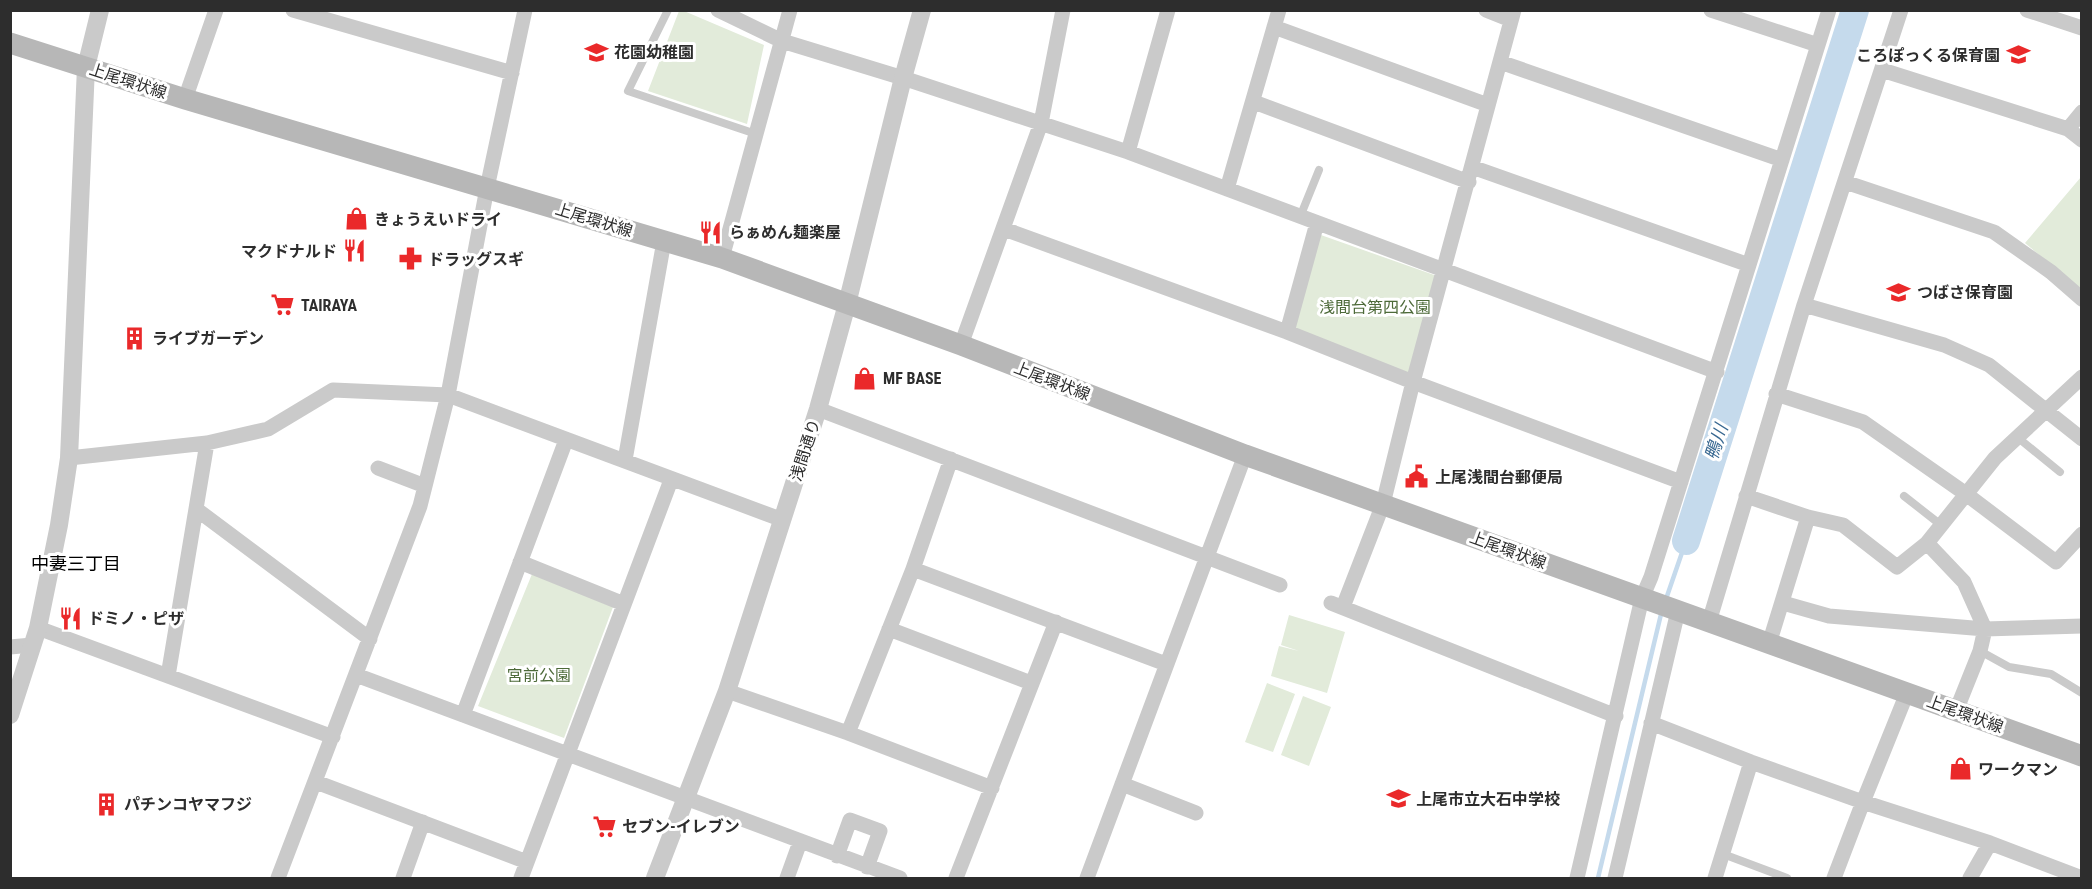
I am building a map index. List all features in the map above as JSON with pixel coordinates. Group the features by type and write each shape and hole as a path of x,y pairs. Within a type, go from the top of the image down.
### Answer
{"main road":[{"name":"上尾環状線","path":"10,43 185,99 722,258 961,345 1245,455 2082,756"}],"street":[{"path":"10,716 39,628 69,458 86,67 100,10"},
{"path":"185,99 216,10"},
{"path":"293,10 512,73"},
{"path":"278,879 420,506 448,395 487,188 525,10"},
{"path":"718,10 782,41 903,78 1128,153 1717,372"},
{"path":"722,258 790,10"},
{"name":"浅間通り","path":"655,879 727,691 818,409 922,10"},
{"path":"961,345 1041,123 1063,10"},
{"path":"1128,153 1168,10"},
{"path":"1227,189 1279,10"},
{"path":"1486,10 1512,15 1413,382 1383,504 1337,605 1616,716"},
{"path":"1711,10 1818,45"},
{"path":"1577,879 1642,598 1651,577 1717,372 1829,10"},
{"path":"1709,622 1776,394 1901,10"},
{"path":"2027,10 2082,28"},
{"path":"1274,27 1488,105"},
{"path":"1500,62 1782,160"},
{"path":"1882,70 2068,129 2082,140"},
{"path":"1254,102 1749,265"},
{"path":"2068,129 2082,112"},
{"path":"1845,182 1994,232 2051,272 2082,299"},
{"path":"1287,332 1317,223"},
{"path":"1004,229 1287,332 1413,382 1681,482"},
{"path":"625,460 664,241"},
{"path":"1804,305 1944,345 1989,365 2082,439"},
{"path":"1746,496 1808,517 1843,525 1897,567 1928,543 1995,458 2082,377"},
{"path":"69,458 207,442 268,429 333,390 448,395 783,520"},
{"path":"1776,394 1863,422 1966,494 2056,562 2082,534"},
{"path":"818,409 1280,585"},
{"path":"463,715 566,440"},
{"path":"168,676 207,442"},
{"path":"1087,879 1245,455"},
{"path":"848,734 913,569 951,459"},
{"path":"378,468 425,486"},
{"path":"521,879 671,480"},
{"path":"196,509 370,639"},
{"path":"1769,644 1808,517"},
{"path":"1928,543 1964,582 1985,629 1980,651 1956,711"},
{"path":"520,562 624,604"},
{"path":"913,569 1166,664"},
{"path":"1783,603 1829,616 1985,629 2082,626"},
{"path":"1615,879 1678,611"},
{"path":"956,879 1056,622"},
{"path":"39,628 333,737"},
{"path":"889,629 1031,683"},
{"path":"10,647 32,645"},
{"path":"356,675 900,879"},
{"path":"727,691 992,788"},
{"path":"1834,879 1907,693"},
{"path":"1651,723 1751,762 1863,802 1990,843 2082,878"},
{"path":"1715,879 1751,762"},
{"path":"316,782 527,862"},
{"path":"1122,784 1196,813"},
{"path":"837,856 850,820 880,831 867,867"},
{"path":"403,879 423,822"},
{"path":"787,879 800,842"},
{"path":"1970,879 1990,843"}],"lane":[{"path":"668,10 628,92 756,134"},
{"path":"1300,217 1319,170"},
{"path":"2017,437 2060,472"},
{"path":"1904,496 1941,525"},
{"path":"1980,651 2009,667 2051,674 2082,693"},
{"path":"1723,854 1772,876 1787,879"}],"green space":[{"path":"679,11 684,11 764,45 747,124 648,91"},
{"path":"2081,177 2081,290 2025,243"},
{"name":"浅間台第四公園","path":"1318,234 1437,276 1409,374 1292,330"},
{"name":"宮前公園","path":"532,574 613,607 564,738 478,706"},
{"path":"1289,615 1345,632 1327,693 1271,676 1279,646 1299,651 1281,645"},
{"path":"1267,683 1295,694 1273,752 1245,742"},
{"path":"1303,696 1331,707 1309,766 1281,755"}],"waterway":[{"name":"鴨川","path":"1686,541 1855,10"},
{"name":"鴨川","path":"1666,599 1686,541"},
{"name":"鴨川","path":"1598,878 1662,610"}],"place":[{"name":"花園幼稚園","path":"596,52"},
{"name":"ころぽっくる保育園","path":"2018,55"},
{"name":"きょうえいドライ","path":"356,219"},
{"name":"らぁめん麺楽屋","path":"711,232"},
{"name":"マクドナルド","path":"355,251"},
{"name":"ドラッグスギ","path":"410,259"},
{"name":"つばさ保育園","path":"1899,292"},
{"name":"TAIRAYA","path":"283,305"},
{"name":"ライブガーデン","path":"134,338"},
{"name":"MF BASE","path":"865,378"},
{"name":"上尾浅間台郵便局","path":"1417,477"},
{"name":"ドミノ・ピザ","path":"70,618"},
{"name":"ワークマン","path":"1960,769"},
{"name":"上尾市立大石中学校","path":"1398,799"},
{"name":"パチンコヤマフジ","path":"106,804"},
{"name":"セブン-イレブン","path":"604,826"}],"district":[{"name":"中妻三丁目","path":"76,563"}]}
